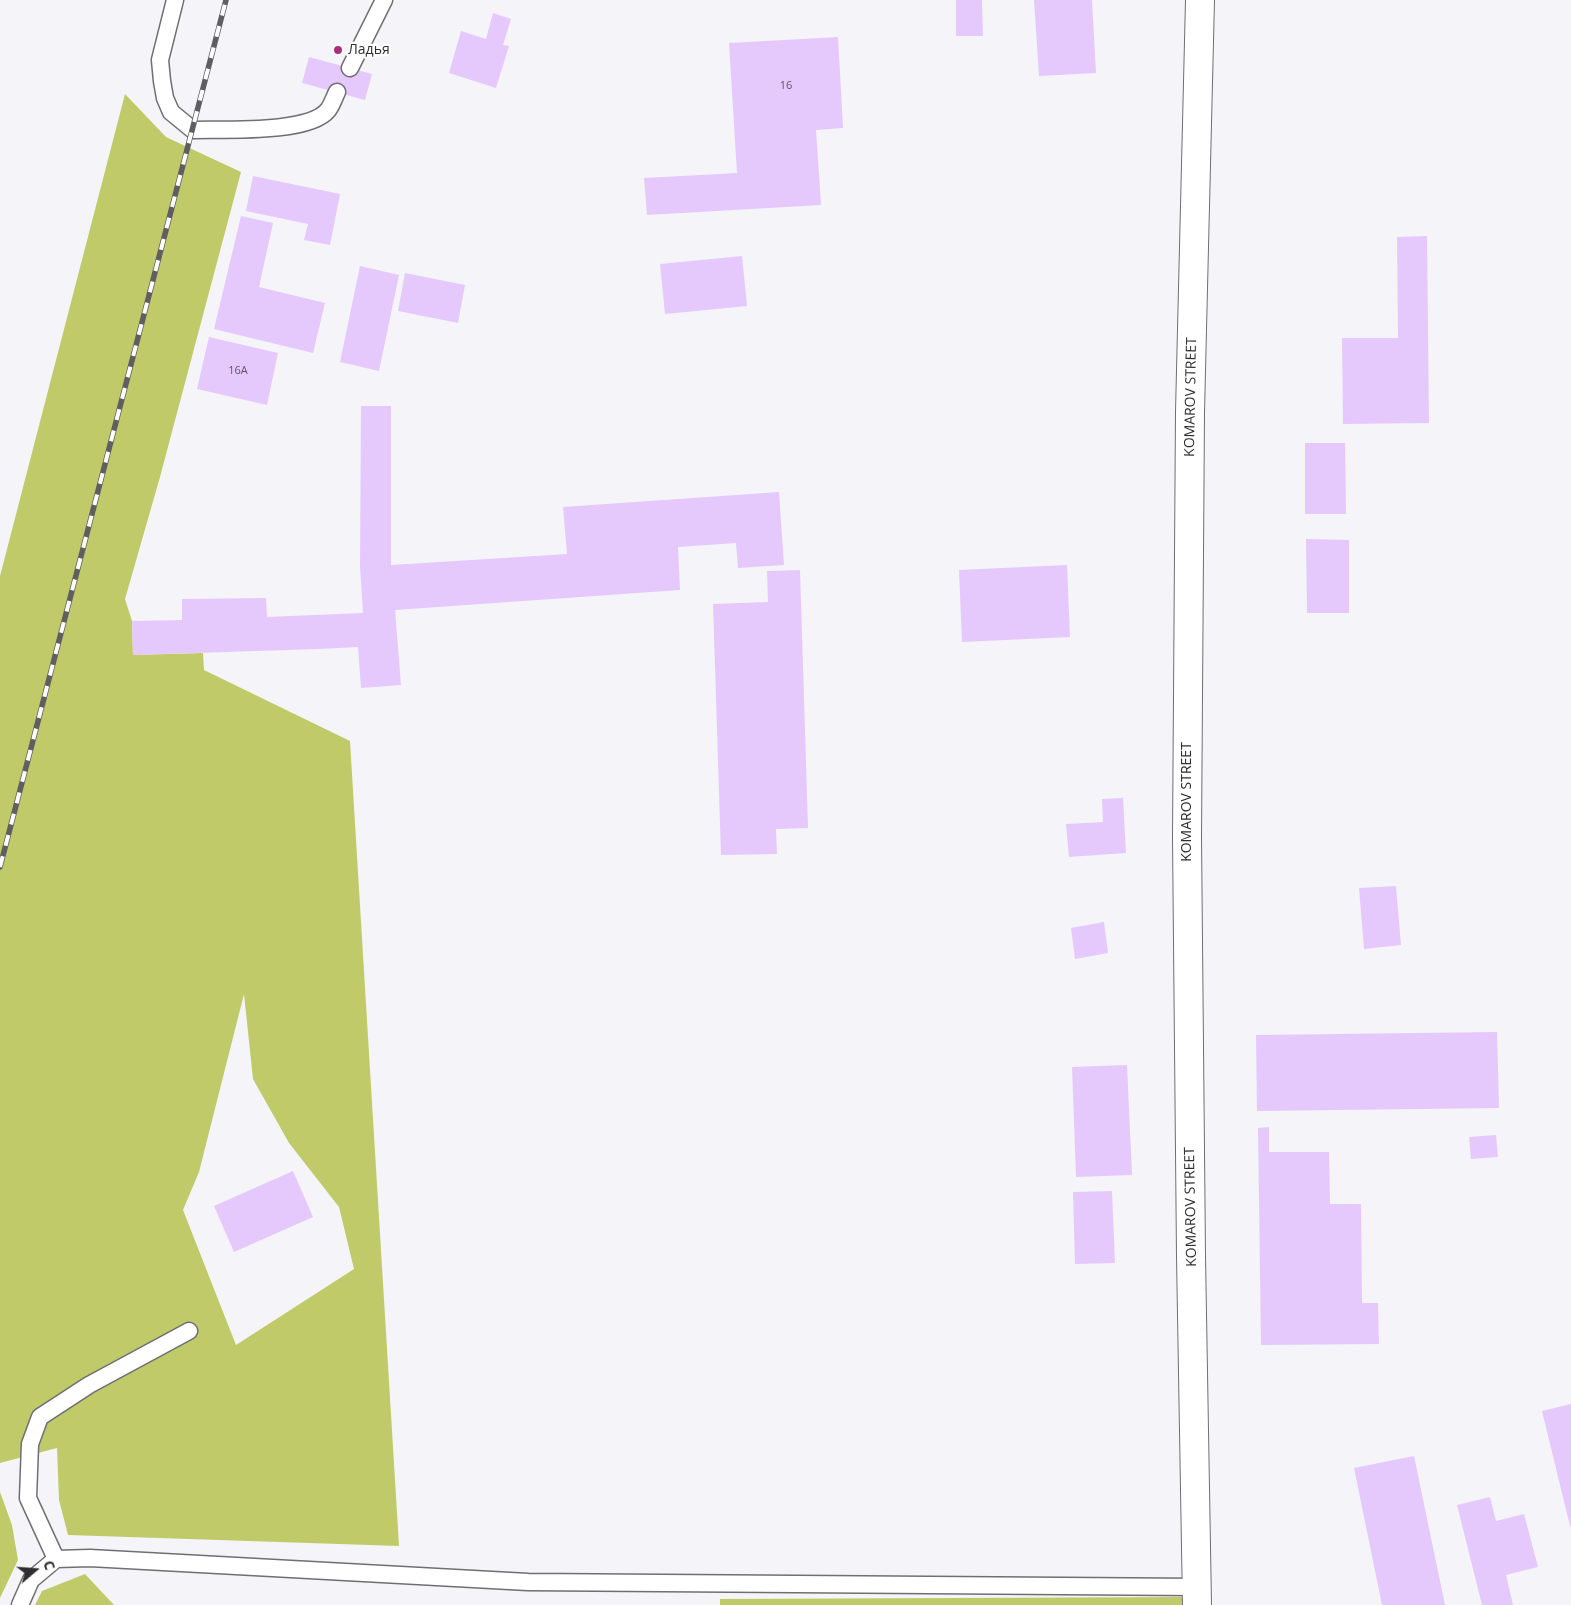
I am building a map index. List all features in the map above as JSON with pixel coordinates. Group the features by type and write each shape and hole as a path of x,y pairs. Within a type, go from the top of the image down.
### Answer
{"street":[{"name":"KOMAROV STREET","path":"1197,1596 1191,1256 1187,827 1190,412 1200,0"}],"lane":[{"path":"175,0 160,60 162,81 171,112 192,130 286,127 302,124 314,120 328,110 337,92"},
{"path":"350,68 384,0"},
{"path":"56,1559 28,1498 30,1444 40,1417 89,1385 190,1331"},
{"path":"20,1605 31,1580 56,1559 90,1558 528,1582 1197,1596"}],"green space":[{"path":"125,94 166,137 241,172 160,477 125,599 132,621 133,655 203,653 204,670 350,741 399,1546 68,1535 59,1500 57,1448 0,1463 0,576","holes":["244,994 253,1079 289,1143 339,1207 354,1269 236,1345 183,1210 199,1172"]},
{"path":"0,1492 12,1525 18,1560 0,1598"},
{"path":"85,1574 114,1605 35,1605 42,1591"},
{"path":"1185,1597 1183,1605 720,1605 720,1599"}],"building":[{"path":"956,0 982,0 983,36 956,36"},
{"path":"1034,0 1092,0 1096,73 1039,76"},
{"path":"493,13 511,19 503,45 509,46 496,88 449,73 461,31 486,39"},
{"path":"838,37 843,128 816,130 821,205 647,215 644,178 737,173 729,43"},
{"path":"309,57 372,74 365,100 302,83"},
{"path":"253,176 340,194 330,245 304,240 308,224 246,211"},
{"path":"241,216 273,223 259,287 325,303 313,353 214,329"},
{"path":"1427,236 1429,423 1343,424 1342,338 1398,338 1397,237"},
{"path":"742,256 747,306 665,314 660,264"},
{"path":"360,266 399,275 379,371 340,362"},
{"path":"405,273 465,285 458,323 398,311"},
{"path":"209,337 278,353 267,405 197,389"},
{"path":"361,406 391,406 391,565 567,554 563,507 779,492 784,565 738,568 736,543 678,547 680,590 395,610 401,685 361,688 358,647 133,655 132,621 182,620 182,599 266,598 267,617 363,613 360,566"},
{"path":"1305,443 1345,443 1346,514 1305,514"},
{"path":"1306,539 1349,540 1349,613 1307,613"},
{"path":"1067,565 1070,637 962,642 959,570"},
{"path":"800,570 808,828 776,829 777,854 721,855 713,604 768,602 767,571"},
{"path":"1123,798 1126,853 1069,857 1066,824 1103,822 1102,799"},
{"path":"1396,886 1401,945 1364,949 1359,888"},
{"path":"1104,922 1108,953 1075,959 1071,928"},
{"path":"1497,1032 1499,1108 1257,1111 1256,1035"},
{"path":"1127,1065 1132,1175 1076,1177 1072,1067"},
{"path":"1269,1127 1269,1152 1329,1152 1330,1204 1361,1204 1362,1303 1378,1303 1379,1344 1261,1345 1258,1128"},
{"path":"1496,1135 1498,1157 1471,1159 1469,1137"},
{"path":"293,1171 313,1217 234,1252 214,1206"},
{"path":"1112,1191 1115,1263 1075,1264 1073,1192"},
{"path":"1571,1404 1571,1526 1570,1526 1542,1411"},
{"path":"1414,1456 1445,1605 1382,1605 1354,1468"},
{"path":"1490,1497 1496,1521 1524,1514 1538,1567 1506,1575 1513,1605 1482,1605 1457,1505"}],"railway":[{"path":"0,867 226,0"}],"place":[{"name":"Ладья","path":"338,50"}]}
